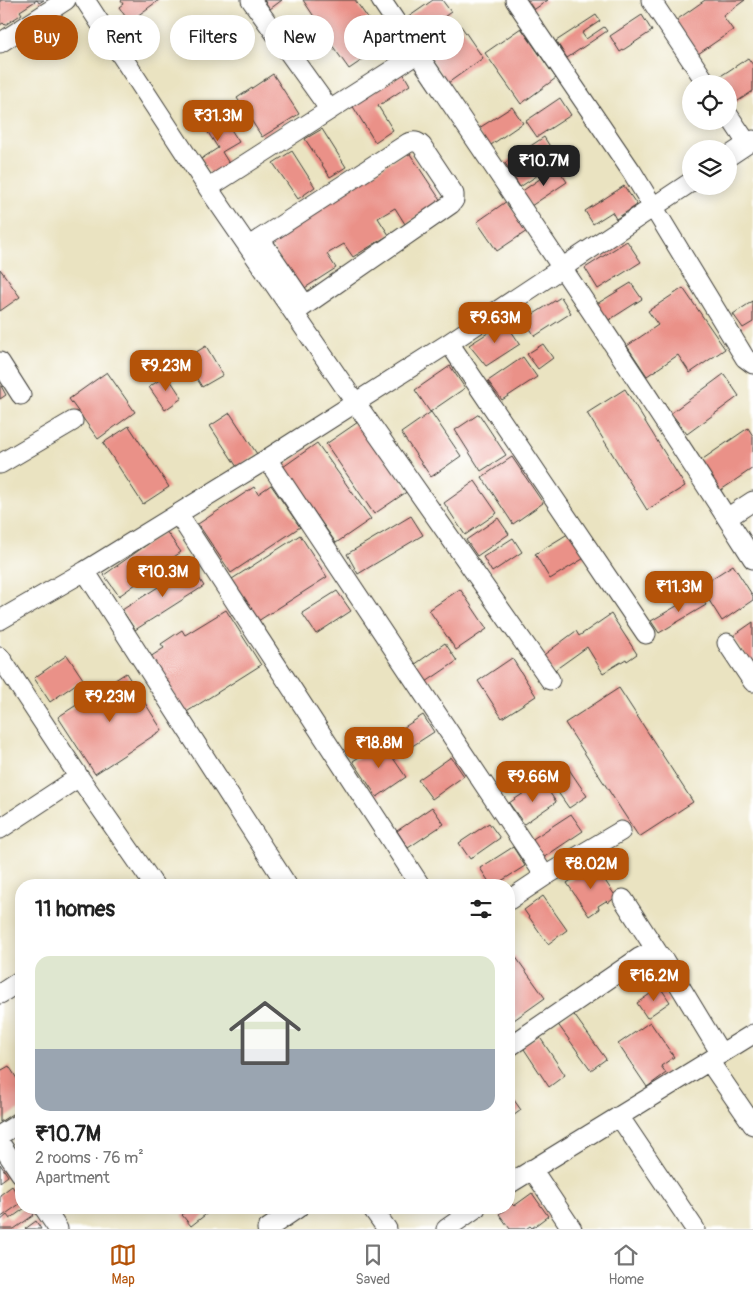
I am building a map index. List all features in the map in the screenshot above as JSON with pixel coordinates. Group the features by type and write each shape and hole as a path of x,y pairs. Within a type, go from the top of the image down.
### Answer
{"street":[{"path":"0,43 66,0"},
{"path":"85,0 208,188 254,242 300,309 355,402 550,680"},
{"path":"251,0 330,110"},
{"path":"381,0 391,15"},
{"path":"515,0 632,172 746,358 753,364"},
{"path":"651,0 701,75"},
{"path":"208,188 408,60"},
{"path":"421,60 562,267 753,559"},
{"path":"737,126 750,142 737,151"},
{"path":"254,242 408,143 418,142 422,146 454,194 454,200 451,204 300,309"},
{"path":"0,620 85,571 267,459 449,343 682,188"},
{"path":"449,343 646,634"},
{"path":"0,362 21,395"},
{"path":"0,464 73,421"},
{"path":"267,459 545,876"},
{"path":"727,518 753,501"},
{"path":"178,514 416,879"},
{"path":"85,571 283,879"},
{"path":"727,643 753,682"},
{"path":"0,657 6,679 79,777 150,879"},
{"path":"0,829 79,777"},
{"path":"515,896 545,876 621,832"},
{"path":"623,899 658,953 753,1124"},
{"path":"515,1043 639,958 651,952 658,953"},
{"path":"0,994 15,984"},
{"path":"515,1180 753,1034"},
{"path":"619,1116 695,1229"},
{"path":"0,1135 15,1126"},
{"path":"0,1143 15,1165"},
{"path":"532,1169 572,1229"},
{"path":"48,1214 58,1229"},
{"path":"267,1229 289,1214"},
{"path":"376,1214 386,1229"},
{"path":"446,1229 467,1214"}],"building":[{"path":"0,0 37,0 20,11 22,14 15,15 15,19 5,25 3,23 0,25"},
{"path":"159,0 139,15 124,15 119,7 123,4 121,1"},
{"path":"264,0 282,0 270,9"},
{"path":"303,0 355,0 366,15 344,15 344,60 362,60 349,69 334,48 334,15 313,15"},
{"path":"433,0 442,0 451,12 447,15 411,15"},
{"path":"524,0 548,0 532,11"},
{"path":"705,0 745,0 723,16 733,30 698,54 675,21"},
{"path":"596,15 600,21 582,33 586,39 604,27 607,31 567,58 556,41"},
{"path":"642,15 652,31 620,52 610,36"},
{"path":"521,28 556,78 521,104 485,53"},
{"path":"464,30 483,58 448,83 432,60 464,60"},
{"path":"748,58 753,65 753,91 737,102 737,75 722,75"},
{"path":"403,73 410,85 378,106 393,130 375,142 352,105"},
{"path":"273,74 299,114 262,137 237,98"},
{"path":"560,98 571,115 537,137 526,121"},
{"path":"512,107 523,123 488,147 476,130"},
{"path":"218,109 239,142 222,152 230,165 212,176 201,159 218,148 200,120"},
{"path":"322,129 346,167 330,177 305,139"},
{"path":"544,137 559,161 520,187 505,163"},
{"path":"292,151 315,187 298,199 273,163"},
{"path":"408,151 441,201 405,224 395,208 378,218 389,235 353,257 344,244 327,254 336,268 300,291 268,241"},
{"path":"557,167 567,182 531,206 521,192"},
{"path":"624,186 637,205 616,219 612,212 593,224 585,211"},
{"path":"507,201 527,231 497,251 477,222"},
{"path":"627,241 641,262 598,289 585,268"},
{"path":"0,269 20,297 0,311"},
{"path":"631,283 642,299 606,322 595,305"},
{"path":"683,288 725,349 690,373 678,355 647,376 627,346 658,325 648,311"},
{"path":"561,297 571,313 535,336 524,320"},
{"path":"753,301 753,322 743,328 733,314"},
{"path":"505,322 520,344 486,366 469,345"},
{"path":"543,344 553,358 538,369 527,354"},
{"path":"206,346 223,375 202,387 185,359"},
{"path":"523,357 537,377 502,400 488,381"},
{"path":"450,366 465,388 430,412 415,390"},
{"path":"107,372 135,412 98,439 69,399"},
{"path":"724,374 739,396 687,434 671,413"},
{"path":"167,375 182,398 165,410 149,387"},
{"path":"0,384 6,395 0,399"},
{"path":"625,389 685,486 647,510 587,413"},
{"path":"431,412 461,456 431,477 401,433"},
{"path":"230,413 257,454 237,467 210,426"},
{"path":"479,414 506,455 481,471 455,430"},
{"path":"361,420 408,491 374,514 326,444"},
{"path":"129,426 169,487 143,504 103,443"},
{"path":"748,428 753,436 753,468 718,492 697,463"},
{"path":"317,443 371,519 336,543 283,467"},
{"path":"512,457 543,503 513,524 482,477"},
{"path":"475,481 497,513 465,535 444,503"},
{"path":"271,485 300,527 231,573 198,524 254,487 258,494"},
{"path":"411,516 423,535 358,574 347,554"},
{"path":"498,518 509,534 477,556 466,540"},
{"path":"166,531 181,552 119,596 104,575"},
{"path":"571,532 586,557 550,579 535,554"},
{"path":"300,535 327,577 258,621 232,579"},
{"path":"513,538 522,552 492,572 483,557"},
{"path":"733,565 753,596 753,600 722,621 700,586"},
{"path":"191,566 204,586 135,630 122,610"},
{"path":"460,589 487,629 456,650 429,610"},
{"path":"337,591 351,611 316,634 302,613"},
{"path":"699,593 706,605 659,633 651,621"},
{"path":"226,610 261,665 185,713 150,657 164,648 161,644 182,630 185,635"},
{"path":"611,614 637,654 603,673 587,647 552,672 541,657 576,631 579,636"},
{"path":"753,622 753,666 733,636"},
{"path":"445,643 457,661 426,682 414,665"},
{"path":"67,655 83,679 50,702 34,678"},
{"path":"512,658 536,696 502,718 478,681"},
{"path":"126,673 162,730 95,774 58,717"},
{"path":"619,688 693,802 639,837 565,723"},
{"path":"423,715 434,732 403,752 392,735"},
{"path":"382,742 406,777 377,797 353,761"},
{"path":"451,757 464,776 432,799 418,780"},
{"path":"566,765 587,796 569,808 548,778"},
{"path":"542,781 556,802 524,824 509,803"},
{"path":"432,807 444,824 408,848 397,831"},
{"path":"571,814 583,831 540,860 528,842"},
{"path":"489,823 500,838 470,859 459,843"},
{"path":"513,847 525,866 504,879 487,879 480,868"},
{"path":"594,864 616,897 608,903 606,901 598,906 599,909 589,916 567,883"},
{"path":"543,896 567,930 548,944 524,910"},
{"path":"515,956 545,998 515,1019"},
{"path":"660,987 670,1002 647,1018 637,1003"},
{"path":"572,1012 606,1059 591,1070 557,1023"},
{"path":"650,1022 674,1057 661,1066 666,1073 647,1087 618,1044"},
{"path":"539,1036 565,1075 549,1087 522,1046"},
{"path":"9,1066 15,1076 15,1112 0,1122 0,1071"},
{"path":"515,1102 521,1110 515,1114"},
{"path":"0,1164 8,1176 0,1182"},
{"path":"12,1186 15,1191 15,1207 0,1218 0,1195"},
{"path":"532,1193 548,1216 532,1228 530,1226 526,1229 510,1229 499,1214 515,1214 515,1205"},
{"path":"17,1214 34,1215 14,1229 0,1229 0,1221 7,1215 10,1219"},
{"path":"183,1214 206,1214 191,1226"},
{"path":"36,1221 41,1229 25,1229"}]}
